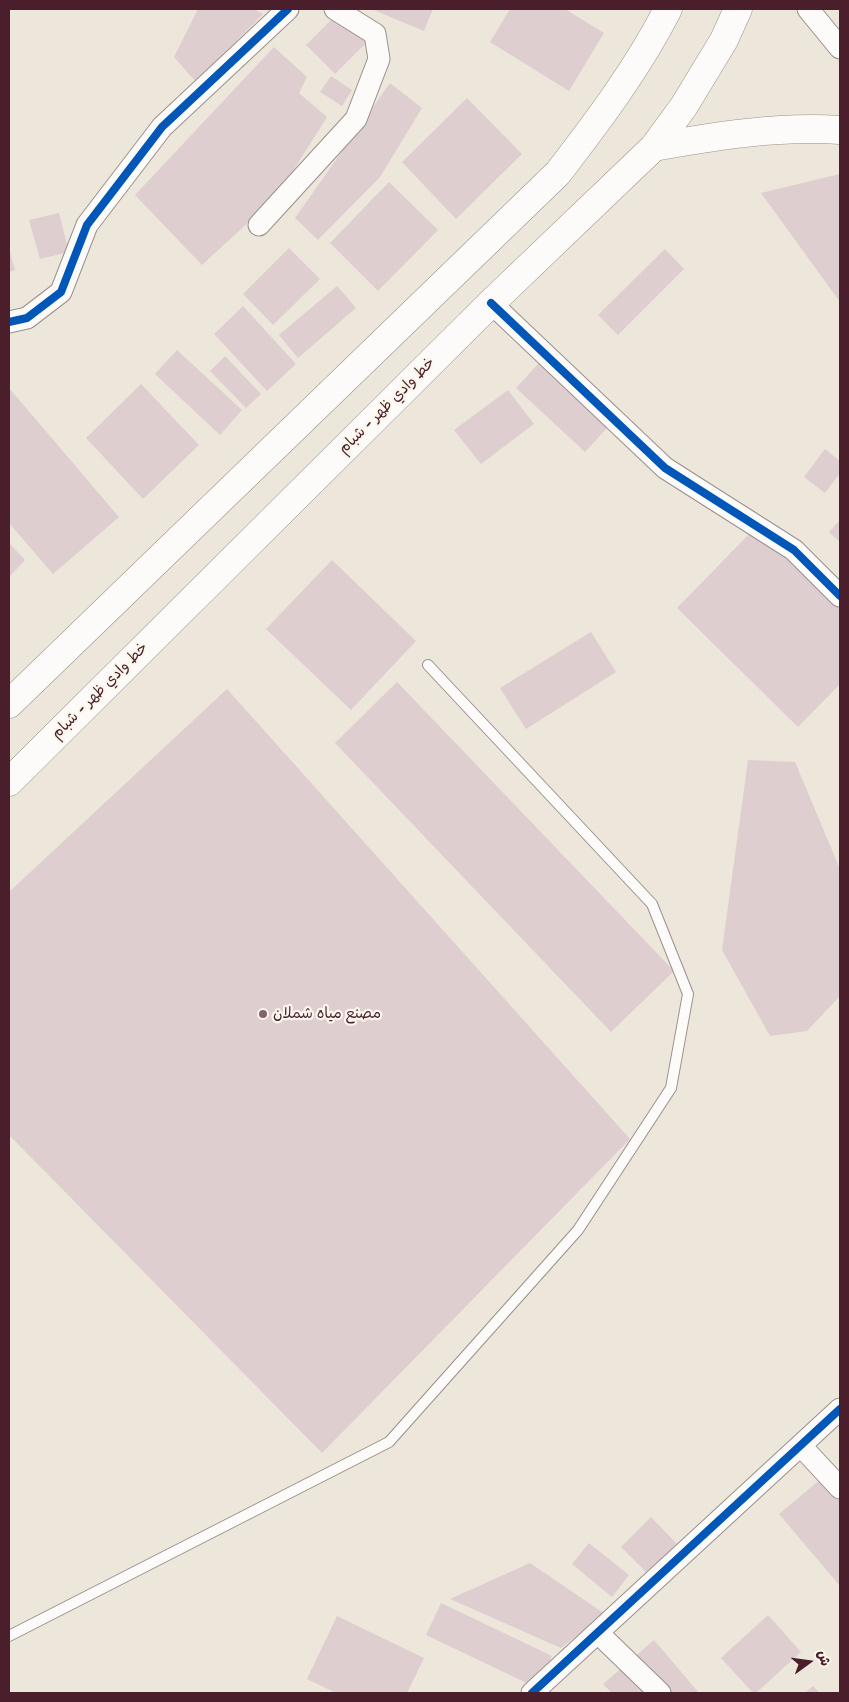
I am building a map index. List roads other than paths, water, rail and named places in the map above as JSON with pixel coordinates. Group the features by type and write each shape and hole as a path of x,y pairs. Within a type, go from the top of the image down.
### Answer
{"main road":[{"path":"9,704 558,173 607,109 659,27 668,9"},
{"name":"خط وادي ظهر - شبام","path":"9,782 491,303 654,147 684,106 719,48 738,9"},
{"path":"654,147 733,134 811,128 840,130"}],"street":[{"path":"9,322 27,318 61,292 87,225 162,127 288,9"},
{"path":"259,225 356,119 379,59 375,34 336,9"},
{"path":"808,9 840,48"},
{"path":"491,303 666,468 794,550 840,596"},
{"path":"532,1693 840,1409"},
{"path":"801,1446 840,1488"},
{"path":"598,1633 660,1693"}],"lane":[{"path":"9,1636 388,1442 578,1230 671,1088 688,994 652,904 428,665"}],"place":[{"name":"مصنع مياه شملان","path":"263,1014"}]}
